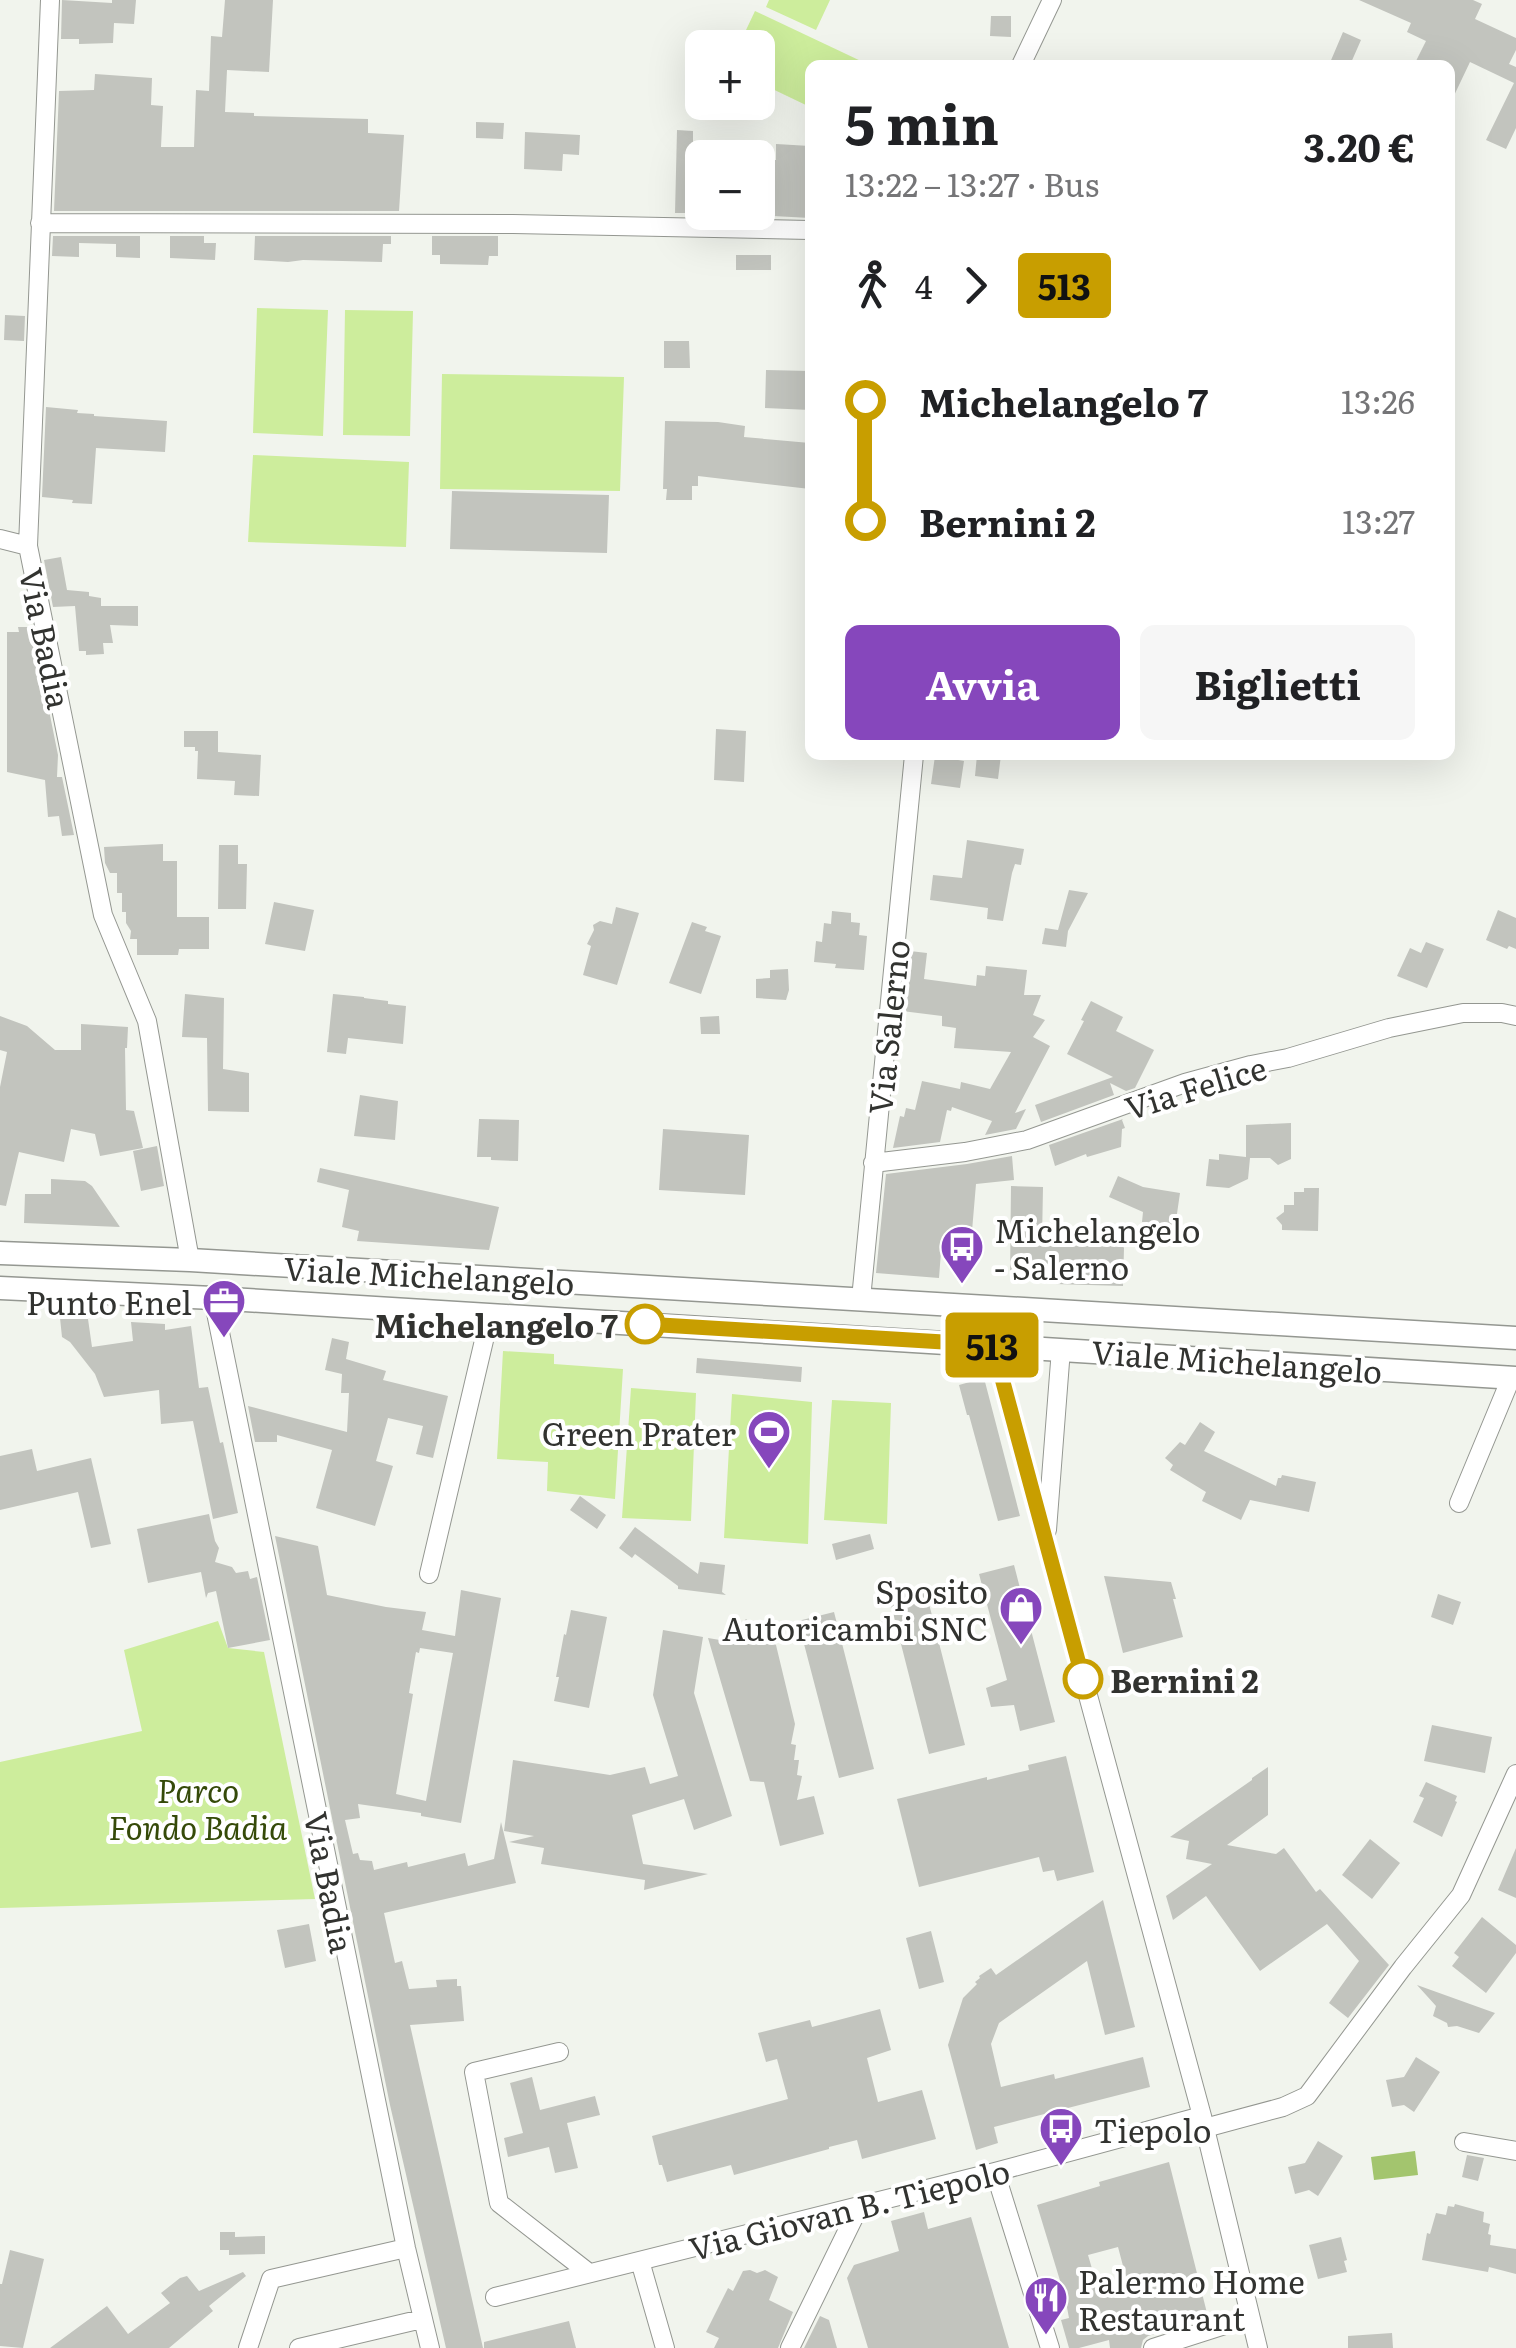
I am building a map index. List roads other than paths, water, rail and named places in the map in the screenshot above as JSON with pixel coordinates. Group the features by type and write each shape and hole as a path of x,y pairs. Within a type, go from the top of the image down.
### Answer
{"street":[{"name":"Via Badia","path":"50,0 28,546 103,915 147,1021 190,1260"},
{"path":"1023,60 1052,0"},
{"path":"40,223 513,224 805,230"},
{"path":"0,539 28,546"},
{"name":"Via Salerno","path":"861,1299 913,760"},
{"name":"Via Felice","path":"873,1163 1027,1140 1184,1083 1389,1028 1463,1013 1516,1016"},
{"name":"Viale Michelangelo","path":"0,1253 190,1260 1514,1337"},
{"name":"Viale Michelangelo","path":"0,1288 1513,1378"},
{"path":"684,1326 686,1288"},
{"name":"Via Badia","path":"213,1298 406,2248 430,2348"},
{"path":"429,1574 490,1315"},
{"path":"1459,1503 1513,1378 1514,1337"},
{"path":"993,1345 1203,2122 1258,2348"},
{"path":"1046,1545 1061,1349"},
{"name":"Via Giovan B. Tiepolo","path":"495,2297 995,2172 1283,2107 1306,2096 1461,1894 1516,1774"},
{"path":"559,2052 474,2072 499,2203 589,2273"},
{"path":"1464,2142 1516,2151"},
{"path":"995,2172 1050,2348"},
{"path":"790,2348 860,2206"},
{"path":"248,2348 271,2280 406,2248"},
{"path":"640,2261 665,2348"},
{"path":"1153,2348 1250,2317"},
{"path":"299,2348 422,2319"}],"place":[{"name":"Michelangelo - Salerno","path":"962,1285"},
{"name":"Michelangelo 7","path":"645,1324"},
{"name":"Punto Enel","path":"224,1339"},
{"name":"Green Prater","path":"769,1470"},
{"name":"Sposito Autoricambi SNC","path":"1021,1646"},
{"name":"Bernini 2","path":"1083,1679"},
{"name":"Tiepolo","path":"1061,2167"},
{"name":"Palermo Home Restaurant","path":"1046,2336"}],"park label":[{"name":"Parco Fondo Badia","path":"198,1808"}]}
